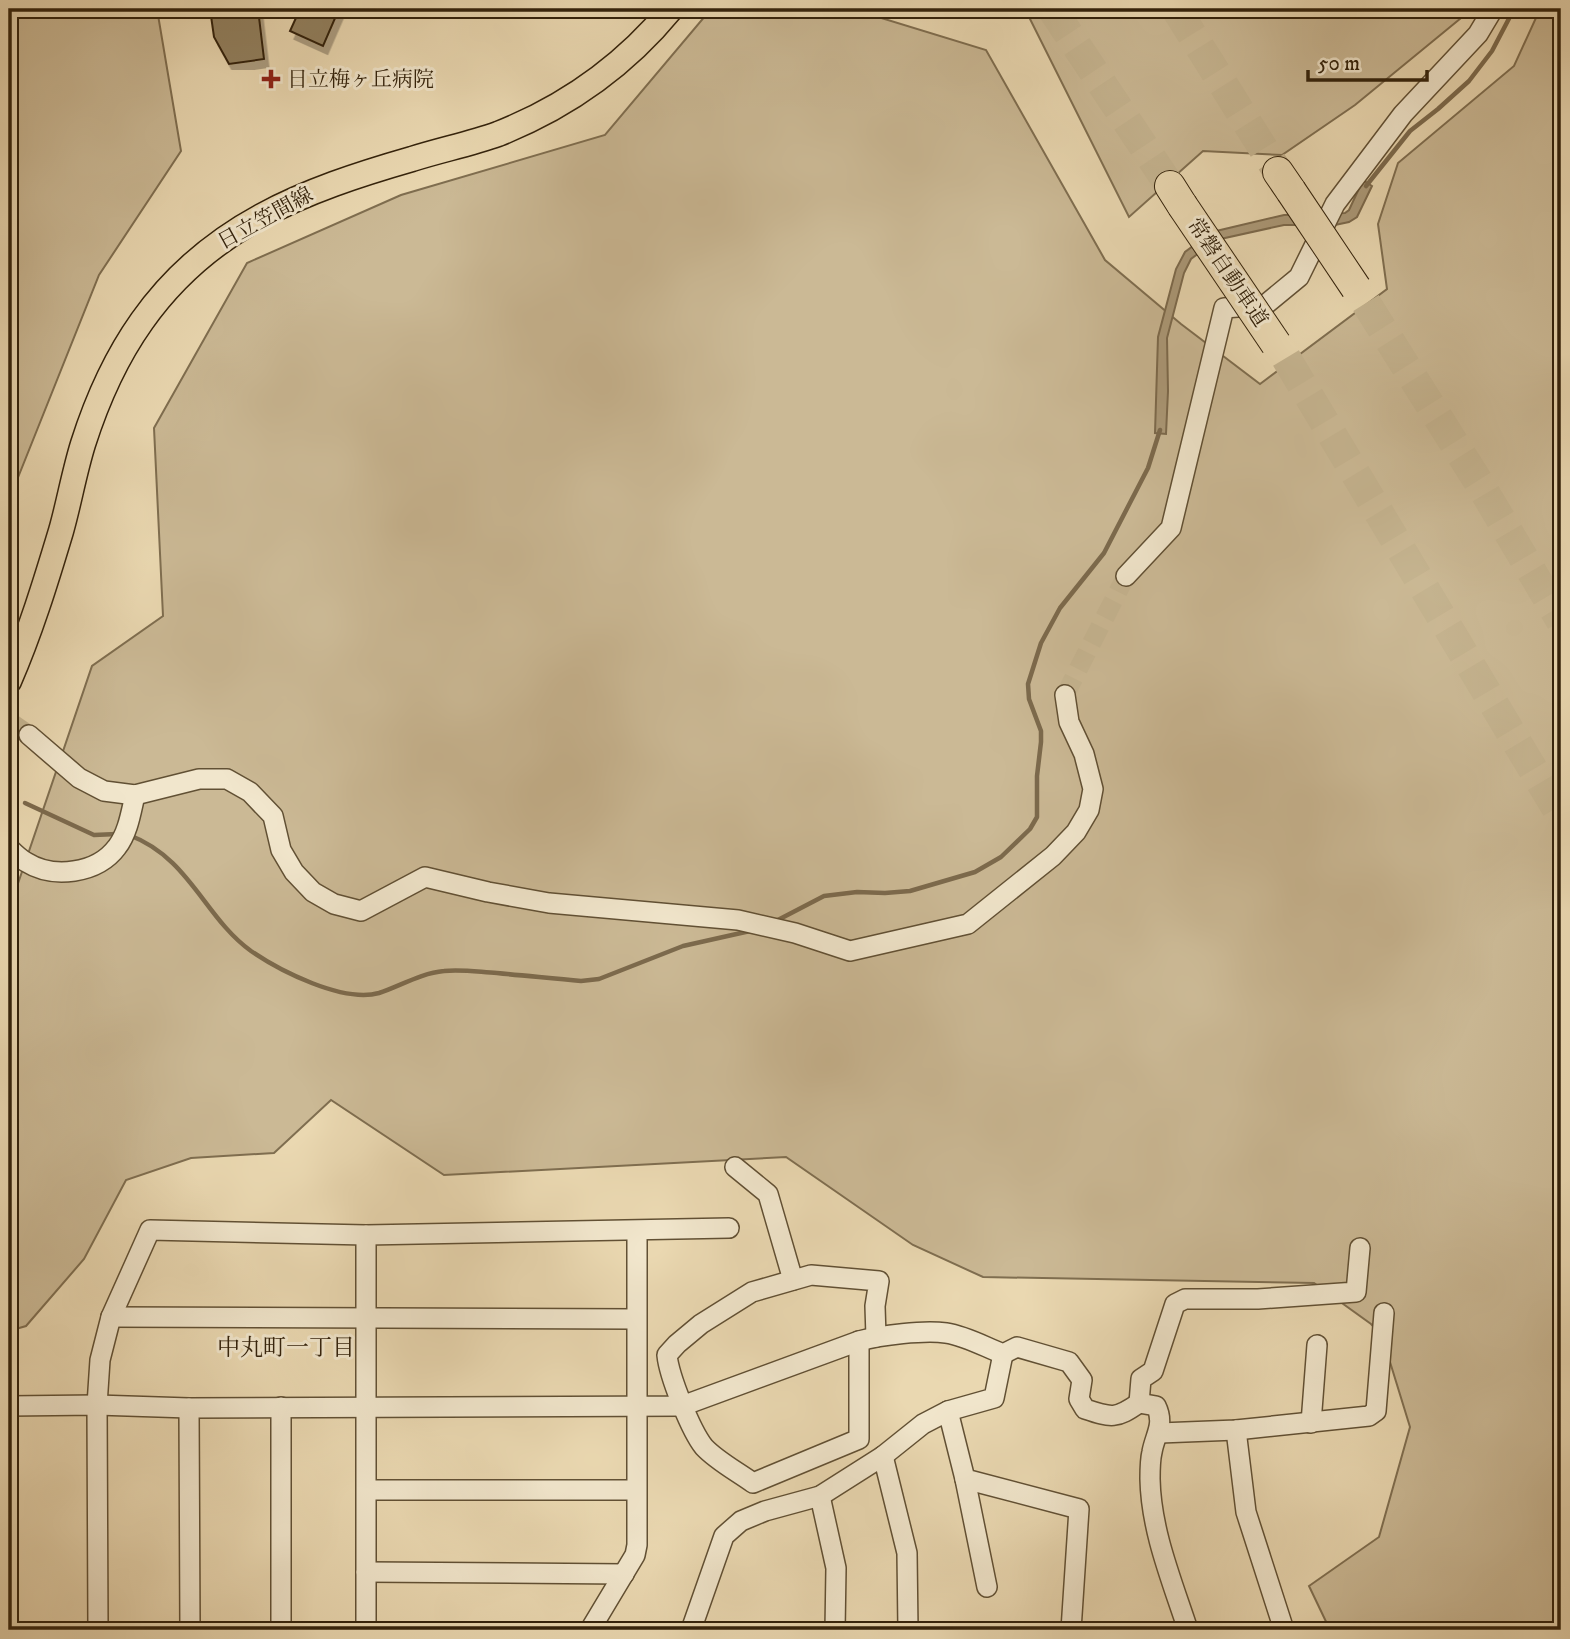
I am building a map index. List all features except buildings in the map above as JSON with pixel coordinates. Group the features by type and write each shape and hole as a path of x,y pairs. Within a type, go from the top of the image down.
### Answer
{"highway":[{"path":"1284,181 1361,296"},
{"name":"常磐自動車道","path":"1176,196 1281,351"}],"main road":[{"name":"日立笠間線","path":"9,681 61,530 82,446 99,398 117,360 142,321 184,272 216,243 287,201 385,167 496,135 557,107 622,60 650,34 671,9"}],"street":[{"path":"1126,576 1171,528 1224,308 1265,305 1298,277 1335,204 1403,114 1478,34 1493,9"},
{"path":"29,735 79,778 104,791 135,795 199,779 226,779 250,792 273,816 281,850 294,872 313,892 334,904 361,911 425,877 549,903 738,920 795,933 850,951 968,924 1054,856 1076,832 1089,810 1093,789 1084,754 1069,722 1065,695"},
{"path":"9,848 26,863 48,872 71,872 93,866 117,848 127,826 135,795"},
{"path":"735,1167 768,1194 793,1280"},
{"path":"98,1630 97,1405 100,1360 111,1317 150,1230 366,1235 729,1228"},
{"path":"590,1630 635,1555 637,1545 636,1231"},
{"path":"366,1235 366,1630"},
{"path":"1139,1403 1141,1379 1153,1371 1175,1304 1185,1299 1258,1299 1356,1292 1360,1248"},
{"path":"811,1275 879,1281 868,1339 859,1439 753,1483 704,1446 682,1406 668,1367 667,1355 701,1324 752,1292 793,1280 811,1275"},
{"path":"1160,1433 1236,1430 1369,1416 1376,1411 1384,1313"},
{"path":"111,1317 635,1319"},
{"path":"9,1406 682,1406 868,1339 944,1332 1003,1354 1017,1348 1069,1362 1082,1380 1080,1399 1085,1409 1110,1417 1122,1415 1139,1403 1156,1406 1160,1414 1160,1433 1152,1451 1150,1480 1158,1539 1188,1630"},
{"path":"1311,1423 1318,1346"},
{"path":"691,1630 724,1536 741,1521 765,1511 820,1496 883,1456 923,1424 948,1411 994,1398 1003,1354"},
{"path":"281,1407 281,1630"},
{"path":"189,1408 191,1630"},
{"path":"948,1411 987,1587"},
{"path":"1236,1430 1246,1512 1284,1630"},
{"path":"883,1456 907,1553 908,1630"},
{"path":"965,1479 1079,1509 1071,1630"},
{"path":"367,1490 636,1490"},
{"path":"820,1496 836,1569 835,1630"},
{"path":"366,1572 624,1574"}],"shaded area":[{"path":"9,9 157,9 181,151 99,275 9,500"},
{"path":"711,9 852,9 986,50 1105,260 1181,324 1260,384 1387,289 1378,224 1398,163 1514,66 1540,9 1561,9 1561,1630 1330,1630 1309,1586 1379,1537 1410,1427 1382,1336 1371,1324 1314,1283 983,1277 913,1245 786,1157 444,1175 331,1100 274,1153 191,1158 126,1180 84,1259 26,1326 9,1331 9,916 92,666 163,616 154,428 247,263 401,195 605,135"},
{"path":"1025,9 1472,9 1355,105 1282,155 1203,151 1129,217"},
{"path":"1363,180 1372,186 1357,217 1349,222 1335,225 1284,225 1216,240 1191,259 1184,273 1167,338 1166,434 1155,433 1158,337 1176,269 1185,252 1212,232 1284,215 1345,213"}],"waterway":[{"path":"1366,186 1410,131 1469,81 1492,51 1514,9"},
{"path":"774,922 824,896 910,891 975,872 1001,857 1030,829 1037,817 1041,731 1029,699 1028,684 1041,643 1060,608 1104,553 1148,468 1160,430"},
{"path":"25,803 94,835 117,834"},
{"path":"129,835 150,845 167,858 221,922 251,951 295,976 348,993 379,993 427,974 450,970 581,981 599,979 683,946 750,931"}],"tunnel":[{"path":"1052,9 1170,186"},
{"path":"1176,9 1278,172"},
{"path":"1366,303 1481,486 1561,621"},
{"path":"1286,358 1561,816"},
{"path":"1065,695 1126,576"},
{"path":"9,721 29,735"}],"place":[{"name":"日立梅ヶ丘病院","path":"271,79"}],"district":[{"name":"中丸町一丁目","path":"286,1347"}]}
